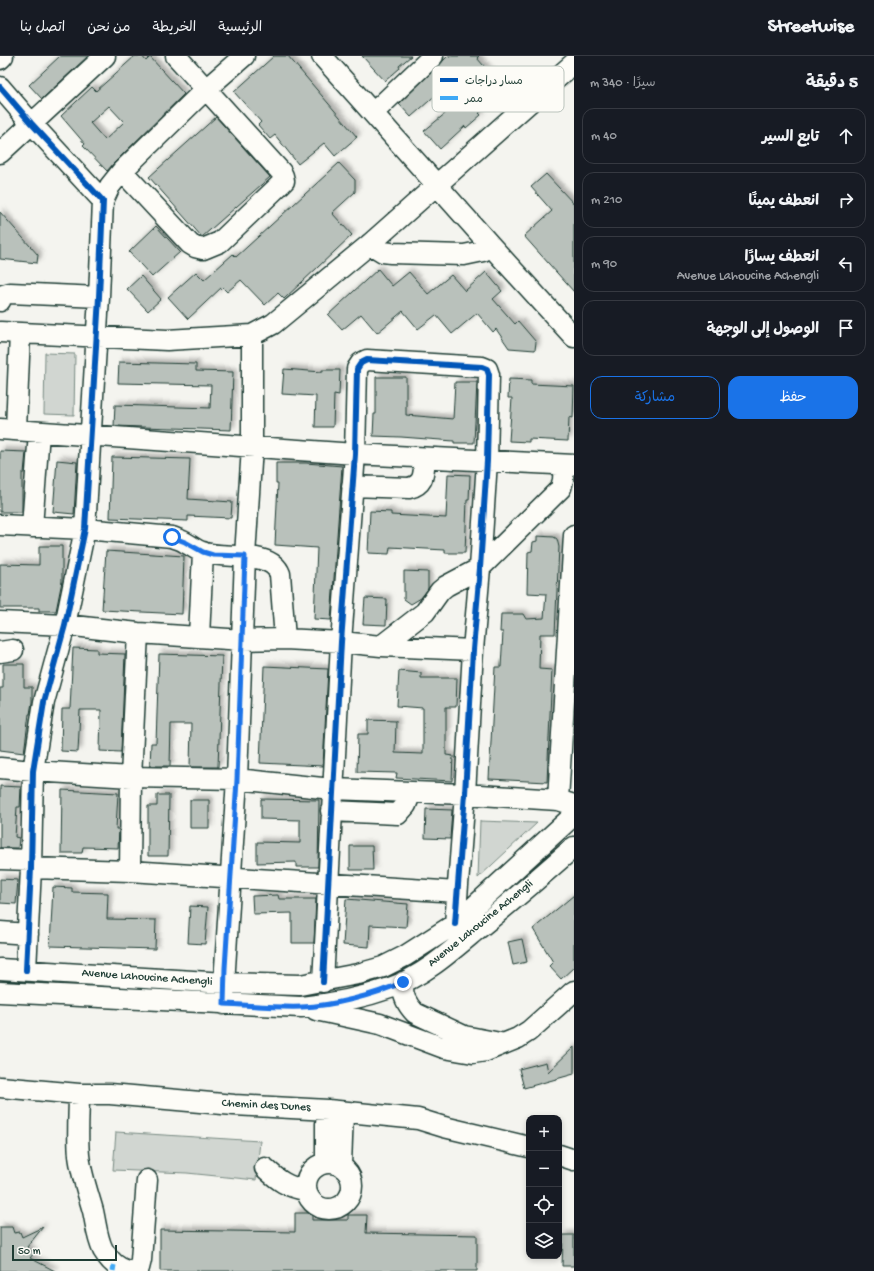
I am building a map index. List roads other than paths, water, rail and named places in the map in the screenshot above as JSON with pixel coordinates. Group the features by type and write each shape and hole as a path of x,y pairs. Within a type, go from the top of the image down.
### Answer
{"street":[{"path":"0,59 3,56"},
{"path":"0,153 105,56"},
{"path":"122,171 190,244 203,249 220,242 284,181 284,176 281,172 176,56"},
{"path":"26,970 31,864 33,771 44,702 65,625 85,529 104,201 110,186 122,171 206,89 244,56"},
{"path":"322,56 491,246 572,332"},
{"path":"373,113 433,56"},
{"path":"564,72 574,63"},
{"path":"0,87 31,123 104,201"},
{"path":"0,332 167,340 252,334 273,324 370,244 518,112"},
{"path":"370,244 383,252 464,256 482,251 491,246"},
{"path":"0,301 3,295 10,293 99,297"},
{"path":"20,333 8,429 355,454 569,465 561,488 480,568 446,586 440,591 422,615 381,646"},
{"path":"224,1004 237,780 245,556 252,447 252,334"},
{"path":"323,982 332,789 355,454 357,369 361,363 368,360 482,366 486,369 489,375 487,461 455,924"},
{"path":"32,527 39,432"},
{"path":"352,486 409,488 416,486 422,480 424,458"},
{"path":"0,525 85,529 172,537 203,552 213,555 245,556 270,562 278,567 280,574 285,640"},
{"path":"0,768 131,777 237,780 332,789 465,794 566,803 574,536"},
{"path":"199,637 203,552"},
{"path":"0,622 65,625 138,633 242,640 341,642 381,646 473,650"},
{"path":"130,871 131,777 138,633"},
{"path":"331,811 398,814 406,805 411,792"},
{"name":"Avenue Lahoucine Achengli","path":"0,969 225,983 300,986 358,974 383,967 405,956 455,924 574,815"},
{"name":"Avenue Lahoucine Achengli","path":"0,992 301,1007 324,1005 363,996 391,988 435,965 490,920 574,847"},
{"path":"0,859 31,864 457,892"},
{"path":"0,932 28,934"},
{"path":"403,982 403,996 406,1002 410,1008 421,1017 464,1036 504,1044"},
{"path":"301,1007 380,1024 439,1046 462,1052 473,1053 486,1051 518,1038 529,1031 574,991"},
{"name":"Chemin des Dunes","path":"0,1088 79,1094 110,1094 234,1105 335,1111 418,1119 444,1127 526,1146"},
{"path":"79,1094 79,1155 99,1241 102,1249 114,1265 120,1269 128,1271"},
{"path":"334,1164 326,1124 335,1111"},
{"path":"562,1156 574,1160"},
{"path":"334,1164 348,1172 352,1181 352,1191 348,1201 340,1208 329,1210 318,1207 310,1200 306,1190 307,1178 315,1167 334,1164"},
{"path":"265,1168 292,1188 306,1190"},
{"path":"135,1271 139,1268 141,1260 147,1180"}]}
